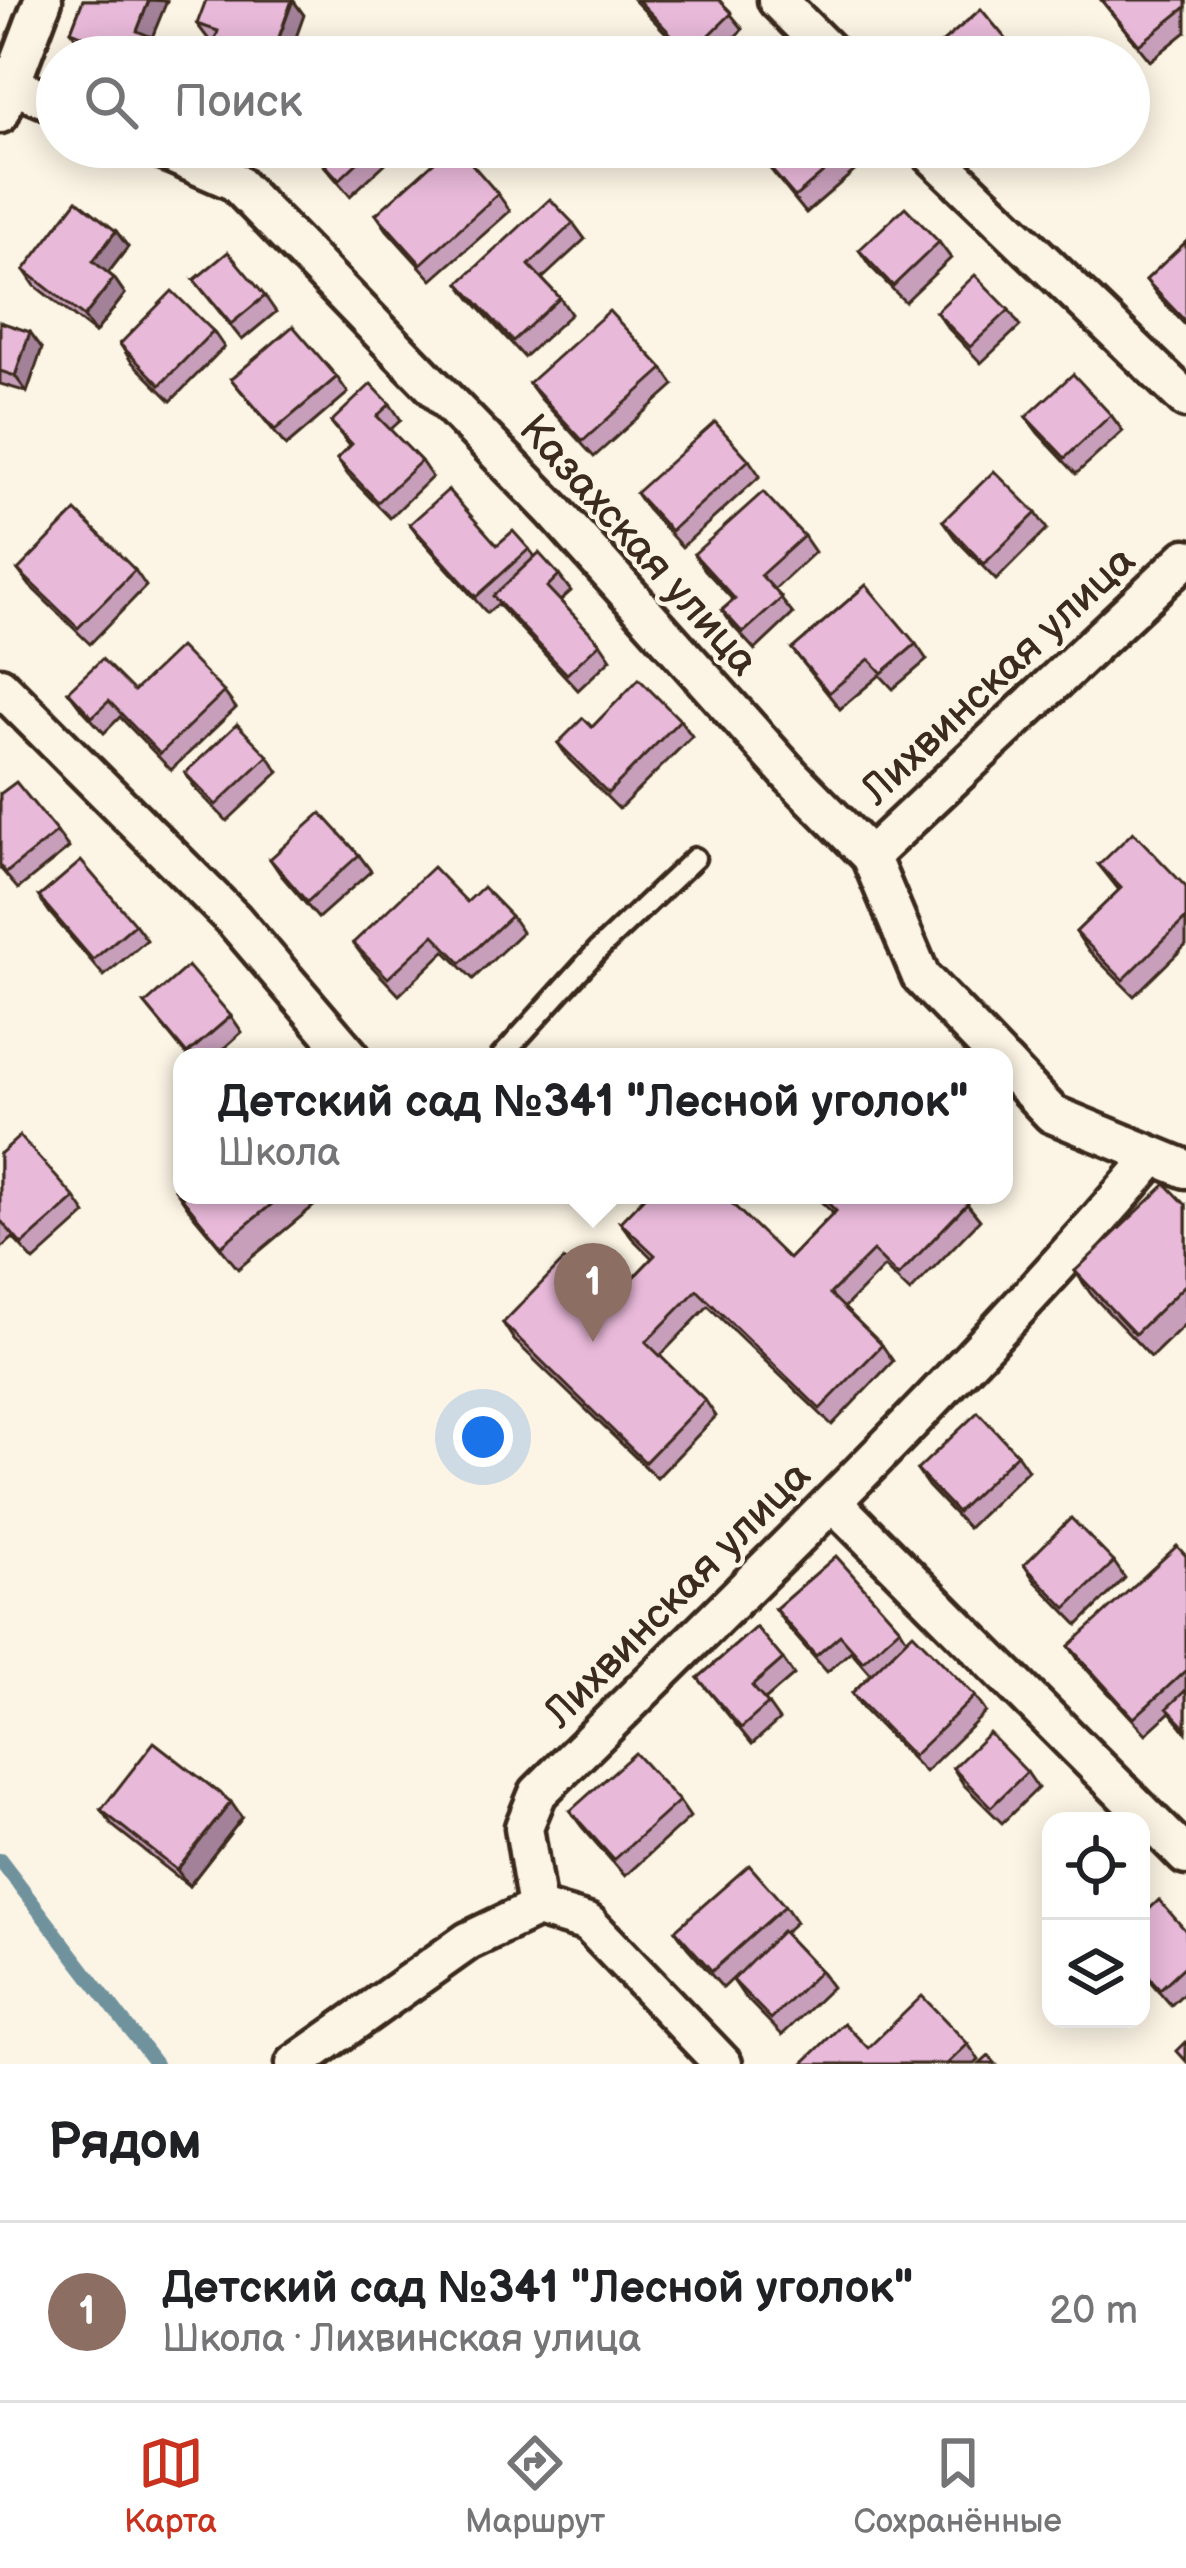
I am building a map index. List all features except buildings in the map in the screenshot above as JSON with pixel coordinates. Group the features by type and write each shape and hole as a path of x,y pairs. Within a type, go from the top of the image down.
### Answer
{"street":[{"path":"36,100 4,93 43,0"},
{"path":"777,0 813,36"},
{"name":"Казахская улица","path":"203,168 235,182 554,510 790,776 870,856 921,977 989,1048"},
{"path":"946,168 1186,399"},
{"name":"Лихвинская улица","path":"870,856 1186,558"},
{"path":"0,686 234,920 343,1048"},
{"path":"1013,1073 1052,1114 1169,1163"},
{"name":"Лихвинская улица","path":"537,1908 524,1827 538,1793 833,1502 1104,1215 1169,1163"},
{"path":"833,1502 1186,1856"},
{"path":"295,2064 468,1941 537,1908 588,1923 723,2064"}],"lane":[{"path":"509,1048 609,938 695,858"}],"waterway":[{"path":"0,1860 156,2064"}],"place":[{"name":"Детский сад №341 \"Лесной уголок\"","path":"593,1342"}]}
